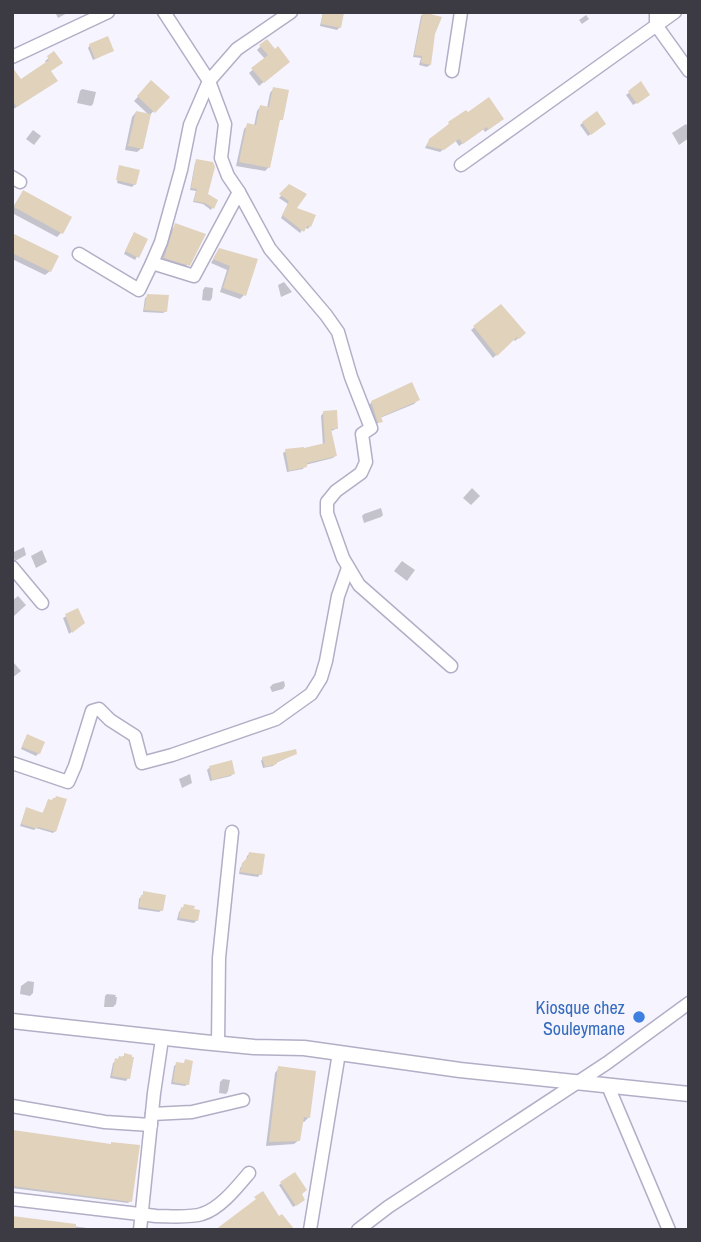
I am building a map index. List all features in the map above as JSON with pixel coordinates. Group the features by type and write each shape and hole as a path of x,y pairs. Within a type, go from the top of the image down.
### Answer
{"street":[{"path":"12,57 108,12"},
{"path":"164,12 209,80 225,124 221,158 228,176 270,249 327,315 338,332 351,377 371,428 362,435 366,462 361,473 335,491 327,502 327,513 348,568 359,585 450,666"},
{"path":"79,254 139,290 161,242 190,125 209,80 237,49 291,12"},
{"path":"452,71 461,12"},
{"path":"461,165 656,18 675,12"},
{"path":"656,18 689,71"},
{"path":"152,263 194,276 239,192"},
{"path":"12,567 42,603"},
{"path":"12,763 68,782 92,711 99,709 110,720 135,736 142,763 276,719 311,694 321,678 338,596 348,568"},
{"path":"218,1044 219,958 232,832"},
{"path":"358,1230 388,1207 607,1063 689,1003"},
{"path":"12,1021 162,1039 304,1048 460,1070 689,1094"},
{"path":"140,1230 162,1039"},
{"path":"310,1230 339,1053"},
{"path":"608,1086 668,1230"},
{"path":"12,1106 105,1122 152,1119 243,1100"},
{"path":"12,1199 176,1217 203,1214 228,1198 249,1173"}],"building":[{"path":"323,12 344,13 341,28 321,24"},
{"path":"423,12 442,17 435,34 431,65 421,63 422,56 414,55"},
{"path":"108,36 114,51 95,59 89,44"},
{"path":"267,39 275,49 278,46 290,62 264,83 251,68 268,55 259,45"},
{"path":"54,51 63,63 51,71 58,81 17,107 12,100 12,67 21,79 49,60 47,56"},
{"path":"151,80 170,97 155,113 137,96"},
{"path":"641,81 650,95 637,104 628,91"},
{"path":"273,87 289,90 270,168 239,162 247,123 256,125 260,105 269,107"},
{"path":"489,97 504,119 463,144 459,139 444,150 427,146 429,139 449,124 448,122"},
{"path":"136,111 151,114 143,149 128,146"},
{"path":"597,111 606,124 591,135 582,122"},
{"path":"196,159 213,162 215,167 208,194 218,200 214,209 205,203 194,201 197,189 191,188"},
{"path":"119,165 140,170 136,185 116,180"},
{"path":"289,184 307,194 297,208 316,215 311,227 307,226 304,232 282,215 289,201 279,194"},
{"path":"23,190 72,217 63,234 14,207"},
{"path":"175,223 206,234 190,266 164,258"},
{"path":"134,232 148,239 139,258 125,251"},
{"path":"12,233 59,256 51,272 12,253"},
{"path":"219,248 258,259 246,296 223,288 230,266 213,259"},
{"path":"147,294 169,295 167,312 144,310"},
{"path":"501,304 526,333 519,339 517,337 497,356 473,326"},
{"path":"412,382 420,400 381,417 383,422 378,423 371,401"},
{"path":"337,410 338,429 331,429 337,456 307,463 307,467 289,471 285,449 325,443 323,411"},
{"path":"78,608 85,623 72,633 65,614"},
{"path":"27,734 45,742 40,754 22,747"},
{"path":"296,749 297,754 265,767 262,757"},
{"path":"232,760 235,774 212,780 209,766"},
{"path":"56,796 67,799 56,832 21,824 26,807 43,813 48,799 52,800"},
{"path":"249,852 265,854 262,875 240,872"},
{"path":"143,891 166,895 163,911 139,907"},
{"path":"184,904 200,910 198,921 179,918"},
{"path":"124,1053 134,1057 130,1079 112,1076 115,1058 124,1057"},
{"path":"185,1059 193,1061 189,1085 173,1082 176,1062 184,1063"},
{"path":"278,1066 316,1071 310,1118 304,1117 300,1141 269,1142"},
{"path":"13,1130 111,1144 140,1145 132,1202 12,1186"},
{"path":"295,1172 307,1190 302,1194 305,1200 296,1206 280,1182"},
{"path":"263,1191 279,1216 282,1214 295,1230 215,1230 256,1199 254,1197"},
{"path":"12,1216 76,1224 76,1230 12,1230"}],"place":[{"name":"Kiosque chez Souleymane","path":"639,1017"}]}
